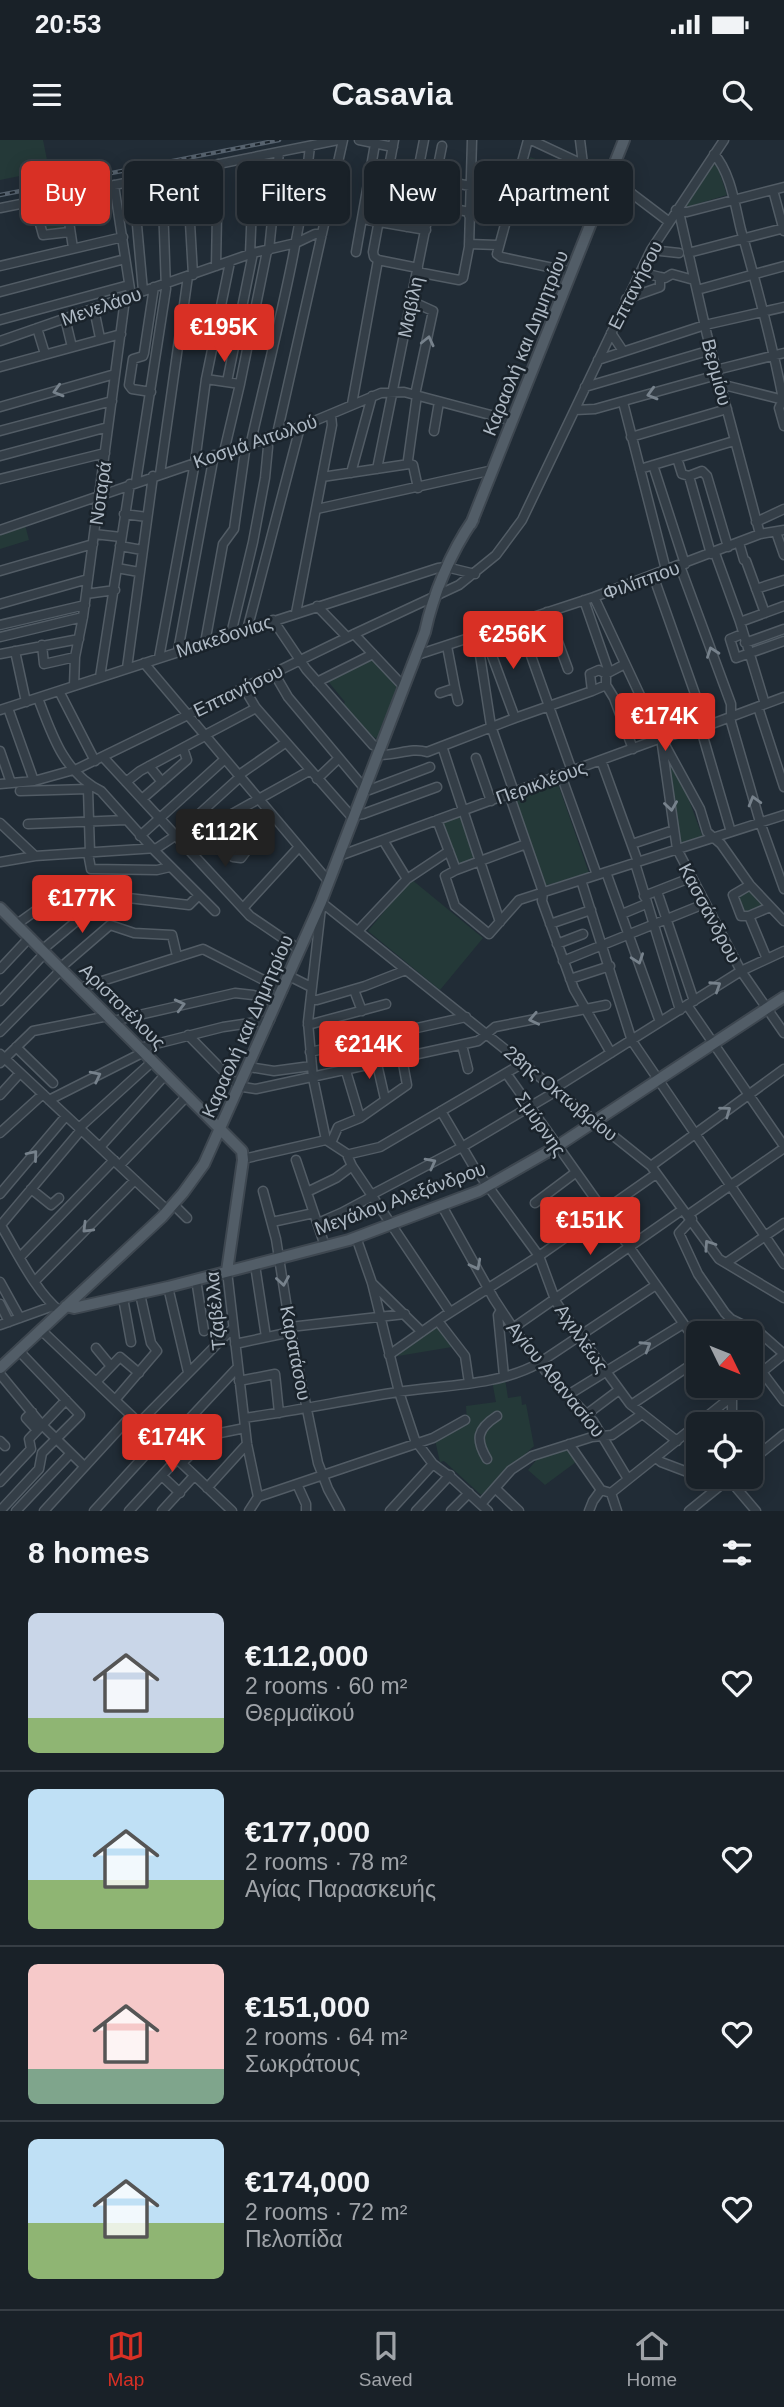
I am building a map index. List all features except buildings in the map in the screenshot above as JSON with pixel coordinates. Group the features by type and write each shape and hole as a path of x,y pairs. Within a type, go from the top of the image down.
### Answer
{"main road":[{"name":"Καραολή και Δημητρίου","path":"616,161 624,140"},
{"name":"Καραολή και Δημητρίου","path":"0,1368 41,1330 60,1308 91,1283 171,1208 200,1171 321,902 425,632 452,570 461,537 473,520 591,224"},
{"name":"Αριστοτέλους","path":"2,912 221,1129"},
{"name":"Μεγάλου Αλεξάνδρου","path":"60,1308 74,1308 123,1298 325,1246 390,1225 487,1187 556,1147 784,997"},
{"path":"221,1129 240,1149 243,1158"},
{"name":"Τζαβέλλα","path":"226,1270 243,1158"},
{"path":"91,1283 107,1301"}],"street":[{"path":"223,163 341,140 277,433"},
{"path":"359,140 375,144 393,143 390,161"},
{"path":"407,227 424,140"},
{"path":"380,224 373,254 378,260 463,279 469,244 472,140"},
{"path":"522,161 529,140 576,161"},
{"path":"580,140 583,161"},
{"name":"Επτανήσου","path":"0,783 34,781 73,771 473,576 496,555 518,527 651,250 724,140"},
{"path":"356,252 375,144"},
{"path":"205,643 223,544 234,530 249,443 296,243 310,146"},
{"name":"Μαβίλη","path":"440,161 443,146"},
{"path":"224,452 268,251 279,152"},
{"path":"714,154 723,169 764,313 779,354 783,400 779,410 784,426"},
{"path":"228,382 251,254 254,157"},
{"path":"110,186 124,183"},
{"path":"460,184 474,186"},
{"name":"Νοταρά","path":"74,686 75,657 85,606 115,374 129,293 114,185"},
{"path":"678,211 784,187"},
{"path":"651,250 684,253 784,229 773,190"},
{"path":"633,195 668,222"},
{"path":"0,208 21,204"},
{"name":"Βερμίου","path":"678,211 684,253 694,280 734,441 761,534"},
{"path":"460,212 474,215"},
{"path":"40,224 43,234 69,232"},
{"path":"70,224 69,232 73,248"},
{"path":"138,224 143,291"},
{"path":"100,677 115,590 124,514 151,392 166,289 163,224"},
{"path":"127,668 147,517 157,475 191,275 189,224"},
{"path":"216,266 217,224"},
{"path":"391,224 426,230"},
{"name":"Μαβίλη","path":"377,469 427,224"},
{"path":"504,224 497,246 497,254 500,257 572,272"},
{"name":"Μενελάου","path":"0,341 94,309 129,293 143,291 251,254 322,234"},
{"path":"0,266 123,237"},
{"path":"469,244 497,246"},
{"path":"0,292 125,259"},
{"path":"352,404 378,260"},
{"path":"159,658 195,462 206,379 230,262"},
{"path":"696,290 784,266"},
{"path":"640,272 665,278 672,274 694,280"},
{"path":"626,299 658,289 661,284 660,277"},
{"path":"151,392 132,389 130,385 133,359 144,353 154,287"},
{"path":"0,320 129,293"},
{"path":"409,464 416,395 433,311 411,302"},
{"path":"598,360 705,325 784,307"},
{"path":"94,309 100,338"},
{"path":"65,318 72,347"},
{"path":"37,328 45,354"},
{"path":"611,333 623,351"},
{"path":"0,367 121,334"},
{"path":"585,387 711,350"},
{"path":"575,410 595,409 623,402 779,354"},
{"path":"0,407 115,374"},
{"path":"206,379 240,384"},
{"path":"720,384 783,400"},
{"name":"Κοσμά Αιτωλού","path":"0,530 300,427 372,396 394,391 513,421"},
{"path":"351,473 372,396"},
{"path":"0,430 112,401"},
{"path":"433,431 439,402"},
{"path":"623,402 666,570"},
{"path":"631,438 727,409"},
{"path":"296,613 332,425 331,415"},
{"path":"0,456 108,427"},
{"path":"247,630 300,427"},
{"path":"232,634 265,478 267,437"},
{"path":"640,469 734,441"},
{"path":"0,479 105,453"},
{"path":"178,651 214,455"},
{"path":"677,458 682,474 689,477 705,472 728,547"},
{"path":"322,477 409,464 413,465 418,488"},
{"path":"653,465 670,515 682,565 731,704 730,717 760,822 784,889"},
{"path":"317,509 493,470"},
{"path":"689,477 713,554 740,622 784,787"},
{"path":"756,522 784,509"},
{"path":"124,514 147,517"},
{"path":"653,519 670,515"},
{"path":"780,531 784,555"},
{"name":"Φιλίππου","path":"417,655 594,597 761,534 780,531"},
{"path":"94,534 142,550"},
{"path":"740,543 765,613"},
{"path":"0,571 93,544"},
{"name":"Μακεδονίας","path":"4,709 440,567 452,570"},
{"path":"117,568 139,572"},
{"path":"452,570 473,576"},
{"path":"653,575 703,726 731,832"},
{"path":"0,604 88,579"},
{"path":"756,589 784,580"},
{"path":"86,594 115,590"},
{"path":"299,595 373,654 404,687"},
{"path":"594,597 661,738 700,809 707,832 721,844 750,885 777,909 784,921"},
{"path":"584,600 608,673 606,685 614,698 633,749"},
{"path":"0,625 85,606"},
{"path":"740,622 784,606"},
{"path":"547,612 568,669"},
{"path":"0,637 83,617"},
{"path":"273,620 317,682 373,745 379,751 394,756 416,748 427,752 606,685"},
{"path":"519,622 572,771"},
{"path":"784,629 730,639 733,656 739,659 784,641"},
{"path":"480,635 503,684 515,718"},
{"path":"480,635 491,726 543,892 542,901 570,979 584,1009 611,1053"},
{"path":"0,654 79,639"},
{"path":"42,645 44,664 75,657"},
{"path":"447,646 458,701"},
{"path":"15,651 26,702"},
{"path":"317,682 373,654"},
{"path":"144,663 329,882"},
{"path":"592,691 590,674 599,670 608,673 625,664"},
{"path":"274,673 288,697 365,789 369,790 430,767"},
{"path":"485,690 503,684"},
{"path":"244,688 256,708 285,743 350,815 354,816 437,787"},
{"path":"440,693 455,688"},
{"path":"59,691 99,759 126,782 259,923 300,950"},
{"name":"Περικλέους","path":"339,856 661,738 784,697"},
{"path":"38,698 54,740 73,771 89,787 91,869 157,870 170,867"},
{"path":"126,782 149,766 256,708"},
{"path":"4,709 34,781"},
{"name":"Κασσάνδρου","path":"661,738 677,849 741,971 784,1033"},
{"path":"0,862 35,856 153,849 162,846 239,776 285,743"},
{"path":"442,746 499,922"},
{"path":"142,799 187,760 183,748"},
{"path":"0,751 11,783"},
{"path":"317,779 339,758"},
{"path":"477,758 491,801"},
{"path":"140,836 225,759"},
{"path":"513,1328 629,1247 688,1215 784,1147 687,1005 653,926 632,844 601,760"},
{"path":"149,766 162,782"},
{"path":"184,828 193,835 309,771"},
{"path":"561,775 622,914 660,1022"},
{"path":"20,791 89,787 100,791 140,836 215,911"},
{"path":"526,844 445,876 455,906 489,934 519,900 784,815"},
{"path":"28,824 126,820"},
{"path":"210,827 233,857 241,858 247,850 246,846 221,820"},
{"path":"438,820 456,870"},
{"path":"0,823 35,856"},
{"path":"632,844 674,830"},
{"path":"383,840 408,879"},
{"path":"244,907 299,847"},
{"path":"358,931 408,879 449,851"},
{"path":"622,914 657,891 690,878"},
{"path":"581,880 632,1041 784,1264"},
{"path":"750,885 736,892 733,898 741,916 777,909"},
{"path":"657,891 668,919 687,1005"},
{"path":"17,924 59,894 104,898 111,896 189,905 199,895"},
{"path":"0,1001 44,951 104,898"},
{"path":"321,902 308,1025 313,1078 329,1142 350,1160 390,1225 450,1312"},
{"name":"28ης Οκτωβρίου","path":"321,902 651,1166 716,1255 784,1298"},
{"path":"563,961 704,904"},
{"path":"550,924 591,910"},
{"path":"750,916 767,959"},
{"path":"0,1032 61,969 110,925 134,933 172,935 177,956"},
{"path":"557,944 583,934"},
{"path":"0,969 30,937"},
{"path":"80,988 204,949 283,990"},
{"path":"318,1223 341,1213 529,1108 741,971 784,951"},
{"path":"570,979 610,965"},
{"path":"311,1000 354,989 406,970"},
{"path":"289,976 311,988"},
{"path":"354,989 362,1011"},
{"path":"187,1218 135,1180 20,1073 1,1059 33,1031 235,993 253,995 277,1003"},
{"path":"308,1025 386,1004"},
{"path":"188,1035 233,1082 240,1087 259,1089 462,1045 478,1041 495,1027 606,1004"},
{"path":"310,1052 466,1017"},
{"path":"0,1133 46,1097 142,1050 188,1035 252,1021 270,1020"},
{"path":"462,1045 468,1069"},
{"path":"16,1047 53,1083"},
{"path":"243,1158 329,1142 338,1128 360,1118 407,1085 402,1058"},
{"path":"0,1325 60,1308 35,1281 0,1225 80,1129 153,1060"},
{"path":"307,1192 336,1178 350,1160 380,1147 523,1063"},
{"path":"377,1064 385,1099"},
{"path":"249,1067 274,1071 311,1066"},
{"path":"651,1166 784,1069"},
{"path":"346,1071 360,1118"},
{"path":"0,1094 20,1073"},
{"name":"Σμύρνης","path":"506,1073 686,1328"},
{"path":"100,1147 166,1074"},
{"path":"20,1257 188,1096"},
{"name":"Αχιλλέως","path":"441,1111 487,1187 539,1256 555,1300 580,1336 631,1405 677,1441"},
{"path":"0,1194 66,1116"},
{"path":"296,1160 325,1246"},
{"path":"535,1203 575,1173"},
{"path":"389,1355 450,1312 539,1256 656,1174"},
{"path":"35,1281 135,1180"},
{"path":"31,1189 51,1205 59,1198"},
{"name":"Καρατάσου","path":"263,1191 272,1222 321,1476 340,1511"},
{"name":"Αγίου Αθανασίου","path":"442,1206 513,1328 539,1363 587,1414 628,1479"},
{"path":"272,1222 314,1213"},
{"path":"688,1215 679,1233 713,1299 731,1320 760,1333 784,1354 763,1371"},
{"path":"726,1263 784,1223"},
{"path":"356,1237 372,1283 399,1392 417,1444 433,1464 450,1475 488,1511"},
{"path":"255,1265 266,1337"},
{"name":"Τζαβέλλα","path":"226,1270 247,1444 258,1497"},
{"path":"196,1279 204,1331"},
{"path":"0,1282 20,1318"},
{"path":"372,1283 422,1332"},
{"path":"244,1418 307,1410 399,1392 428,1390 523,1371 656,1285"},
{"path":"168,1287 188,1372"},
{"path":"115,1401 157,1352 151,1343 140,1294"},
{"path":"123,1298 131,1342"},
{"path":"0,1304 9,1322"},
{"path":"501,1310 498,1315 504,1376"},
{"path":"235,1343 291,1330 405,1314"},
{"path":"438,1321 465,1356 469,1383"},
{"path":"568,1395 683,1324"},
{"path":"139,1423 233,1328"},
{"path":"41,1330 232,1511"},
{"path":"96,1348 110,1365"},
{"path":"0,1511 39,1469 43,1453 80,1415 19,1351"},
{"path":"96,1382 120,1357 139,1373"},
{"path":"101,1509 238,1367"},
{"path":"631,1405 686,1368"},
{"path":"763,1373 784,1401"},
{"path":"0,1374 32,1412 39,1427 84,1466"},
{"path":"239,1381 275,1374 279,1413"},
{"path":"587,1414 619,1390"},
{"path":"611,1493 731,1398"},
{"path":"13,1496 0,1483 31,1449 29,1439 66,1400"},
{"path":"481,1504 511,1471 532,1456 614,1434 642,1414"},
{"path":"44,1511 131,1416"},
{"path":"487,1459 479,1446 478,1438 487,1423 497,1416"},
{"path":"248,1511 258,1497 417,1444 465,1420"},
{"path":"133,1510 162,1476 210,1434 245,1428"},
{"path":"763,1451 784,1434"},
{"path":"206,1488 247,1444"},
{"name":"Αγίου Αθανασίου","path":"569,1444 601,1490"},
{"path":"16,1511 70,1454"},
{"path":"656,1458 686,1472"},
{"path":"390,1511 433,1464"},
{"path":"416,1511 450,1475"},
{"path":"162,1476 180,1493"},
{"path":"162,1511 194,1476"},
{"path":"297,1484 306,1504 306,1511"},
{"path":"495,1488 519,1511"},
{"path":"688,1511 716,1489"},
{"path":"737,1489 756,1511"},
{"path":"589,1511 601,1490 611,1493"},
{"path":"451,1511 468,1493"},
{"path":"611,1493 617,1511"}],"green space":[{"path":"0,140 43,140 47,161 21,161 21,176 0,180"},
{"path":"717,165 727,195 687,207 685,205 711,166"},
{"path":"45,224 65,224 66,229 47,233"},
{"path":"24,521 29,540 0,549 0,528"},
{"path":"373,657 400,685 379,740 355,719 327,680"},
{"path":"669,763 686,792 703,838 680,845"},
{"path":"557,781 589,873 544,886 513,797"},
{"path":"459,812 476,860 458,868 441,818"},
{"path":"411,879 483,938 440,990 368,931"},
{"path":"750,889 766,905 742,913 736,893"},
{"path":"438,1326 452,1347 398,1356 398,1355"},
{"path":"505,1379 508,1398 521,1396 522,1405 526,1404 534,1446 481,1495 444,1461 440,1462 435,1440 467,1422 466,1406 496,1402 492,1381"},
{"path":"567,1450 576,1462 545,1485 528,1470 538,1458"}],"railway":[{"path":"0,195 279,140"}]}
